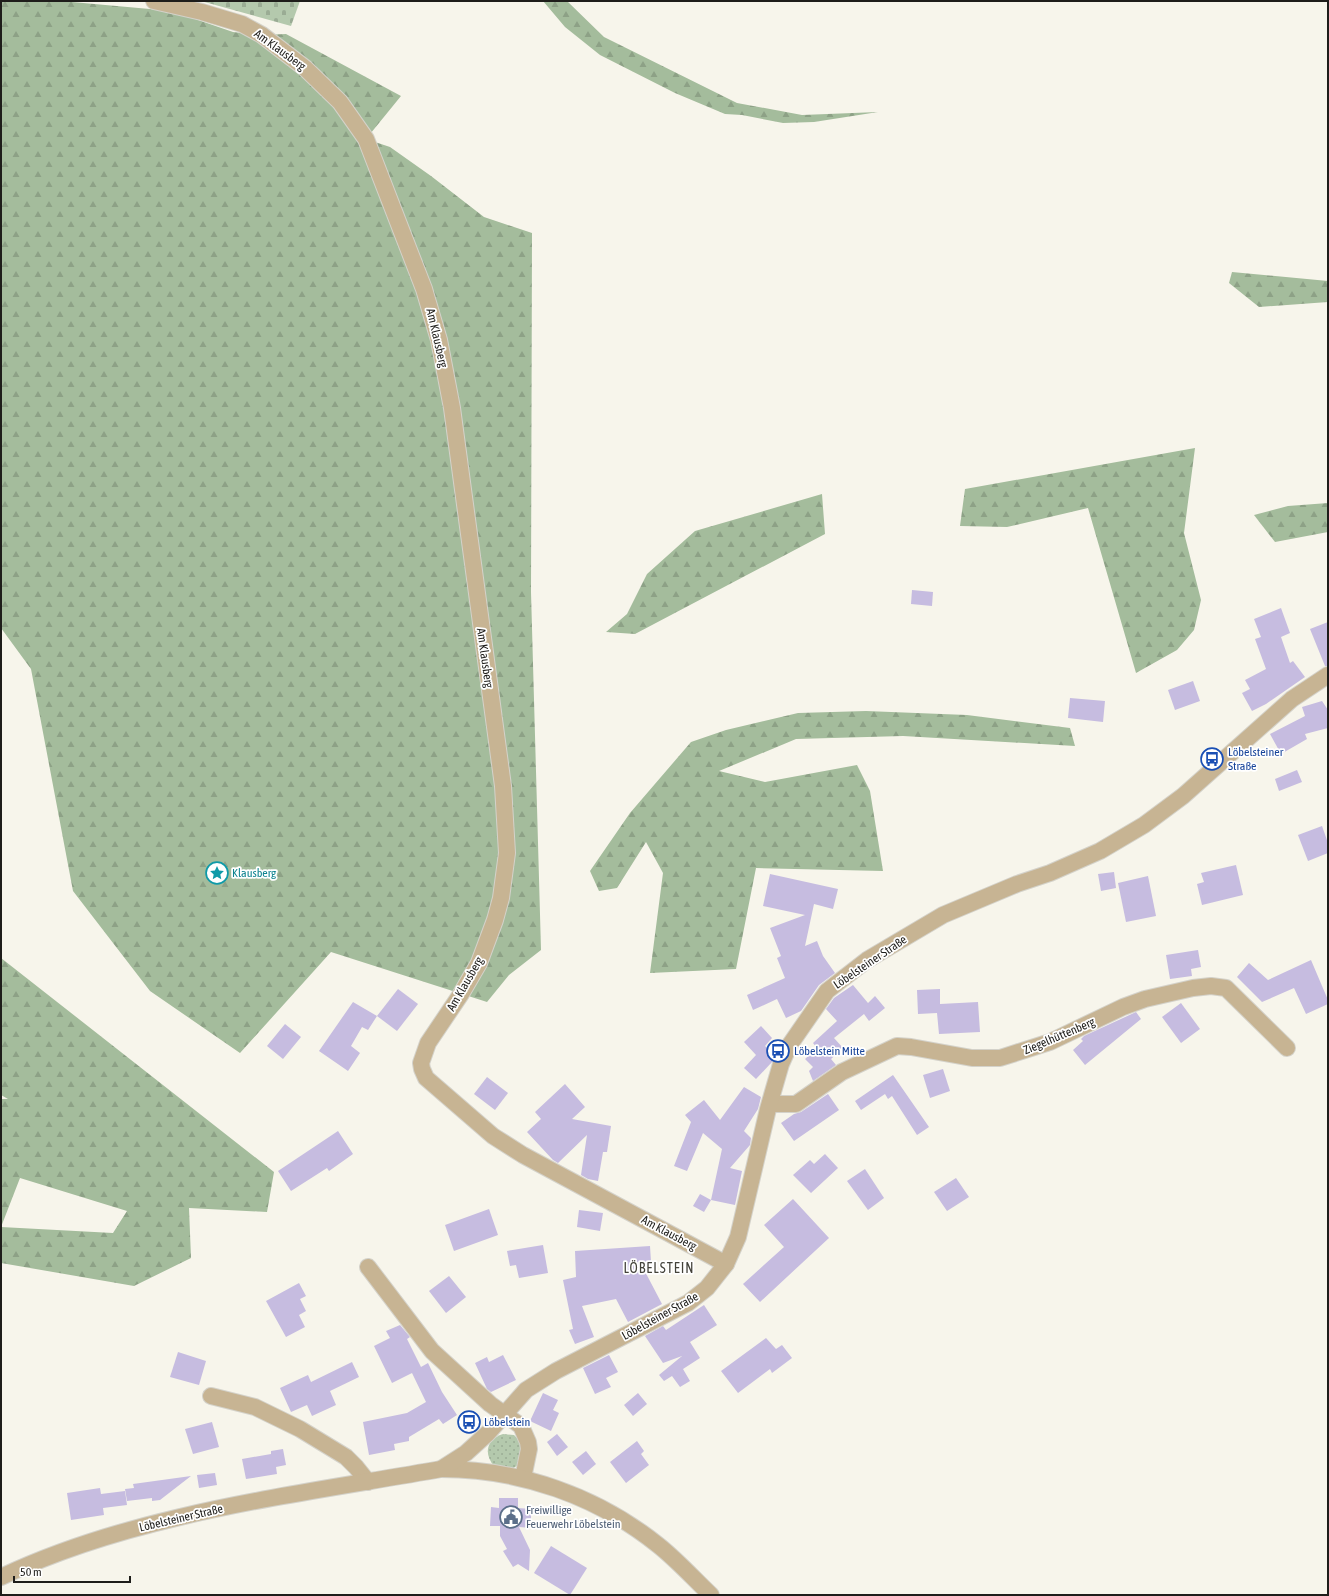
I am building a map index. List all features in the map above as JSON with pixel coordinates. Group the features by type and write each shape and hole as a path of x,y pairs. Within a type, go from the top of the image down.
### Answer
{"street":[{"name":"Am Klausberg","path":"154,1 202,12 242,24 262,35 305,68 340,102 366,139 424,289 439,340 452,408 503,786 506,853 501,898 495,920 479,963 461,994 428,1043 422,1056 422,1069 426,1078 493,1136 530,1158 726,1264"},
{"name":"Löbelsteiner Straße","path":"1,1577 34,1562 122,1532 180,1517 441,1469 466,1453 488,1433 503,1414 526,1390 556,1371 688,1302 707,1288 726,1264 738,1237 781,1064 789,1046 827,991 867,960 942,915 1017,884 1050,873 1100,850 1144,825 1183,796 1292,698 1328,674"},
{"name":"Ziegelhüttenberg","path":"770,1104 796,1104 842,1072 897,1046 911,1047 972,1058 1000,1058 1050,1042 1123,1007 1145,999 1193,988 1211,986 1226,988 1287,1048"},
{"path":"368,1267 432,1350 490,1404 521,1426 528,1442 528,1460 523,1478"},
{"path":"211,1396 255,1407 300,1429 346,1457 368,1482"},
{"path":"441,1469 471,1469 523,1478 581,1498 615,1515 658,1545 711,1595"}],"green space":[{"path":"1,1 61,1 172,11 233,32 262,35 286,34 401,96 366,139 390,147 431,176 484,217 532,233 531,592 541,950 509,975 487,1002 331,952 240,1053 150,991 73,891 31,669 1,628"},
{"path":"201,1 300,1 291,26"},
{"path":"543,1 567,1 604,37 737,103 802,115 878,112 814,122 783,123 742,115 725,114 675,93 600,55 565,27"},
{"path":"1232,272 1328,281 1328,302 1259,307 1229,283"},
{"path":"1195,448 1184,533 1201,600 1194,630 1177,650 1136,673 1088,508 1007,527 960,526 965,489"},
{"path":"822,494 825,534 635,634 606,632 627,614 647,574 695,531"},
{"path":"1328,503 1328,532 1275,542 1254,515 1288,506"},
{"path":"866,711 967,715 1070,728 1075,746 903,736 796,739 719,771 765,782 857,765 870,791 883,871 756,868 736,969 650,973 663,873 646,842 617,888 599,891 590,871 630,813 691,742 726,730 798,713"},
{"path":"1,958 274,1172 267,1212 189,1208 191,1258 134,1286 1,1263 1,1227 1,1099 8,1099 1,1095","holes":["20,1178 127,1211 113,1233 1,1227"]},
{"path":"503,1434 514,1435 522,1443 520,1464 510,1470 494,1466 488,1451 488,1447 493,1439"}],"building":[{"path":"912,590 933,592 932,606 911,604"},
{"path":"1281,608 1290,633 1281,637 1290,663 1293,661 1305,677 1266,704 1252,711 1242,693 1250,689 1245,680 1266,669 1255,639 1261,637 1254,619"},
{"path":"1328,622 1328,666 1325,666 1310,629"},
{"path":"1193,681 1200,701 1175,710 1168,690"},
{"path":"1070,698 1105,701 1103,722 1068,718"},
{"path":"1322,701 1328,710 1328,728 1305,734 1307,739 1281,754 1270,734 1305,716 1302,707"},
{"path":"1297,770 1302,782 1279,791 1275,779"},
{"path":"1322,826 1328,843 1328,853 1308,861 1298,835"},
{"path":"1236,865 1243,895 1202,905 1197,884 1204,882 1201,873"},
{"path":"1114,872 1116,888 1101,891 1098,874"},
{"path":"770,874 838,889 833,909 814,904 805,946 817,941 823,956 835,973 819,985 801,1011 786,1018 777,999 753,1010 747,995 785,978 777,958 781,956 770,928 805,915 763,906"},
{"path":"1148,876 1156,916 1126,922 1118,883"},
{"path":"1198,950 1201,967 1191,969 1192,976 1170,979 1166,955"},
{"path":"1311,960 1328,1000 1328,1004 1306,1014 1294,988 1262,1002 1237,977 1249,963 1268,980"},
{"path":"853,985 868,1003 875,996 885,1008 869,1021 864,1014 834,1038 843,1048 831,1059 836,1065 813,1081 809,1071 813,1067 805,1059 817,1048 813,1043 837,1021 826,1009 834,998"},
{"path":"398,989 418,1004 397,1031 377,1016"},
{"path":"940,989 940,1004 978,1002 980,1032 939,1034 937,1013 918,1014 917,990"},
{"path":"353,1002 377,1016 368,1030 362,1027 351,1046 360,1053 348,1071 319,1051"},
{"path":"1181,1003 1200,1029 1181,1043 1162,1017"},
{"path":"1136,1012 1141,1019 1085,1065 1073,1050 1083,1041 1081,1039 1084,1036"},
{"path":"285,1024 301,1037 283,1059 267,1046"},
{"path":"761,1026 772,1038 765,1046 775,1055 772,1062 756,1079 744,1068 756,1055 744,1042"},
{"path":"943,1069 950,1091 930,1098 923,1075"},
{"path":"893,1075 929,1127 917,1135 892,1096 888,1099 885,1094 861,1110 855,1101"},
{"path":"487,1077 508,1093 495,1110 474,1094"},
{"path":"565,1084 585,1107 572,1119 611,1126 607,1152 603,1152 598,1181 588,1179 581,1175 587,1135 558,1163 553,1160 527,1132 541,1119 535,1112"},
{"path":"744,1087 761,1097 758,1109 744,1131 751,1138 750,1145 730,1168 742,1171 735,1205 711,1200 722,1149 703,1133 687,1171 674,1166 691,1122 685,1115 704,1100 720,1120"},
{"path":"828,1094 839,1110 794,1141 781,1123"},
{"path":"338,1131 353,1154 329,1171 327,1168 291,1191 278,1171"},
{"path":"825,1154 838,1168 811,1193 793,1175 810,1160 814,1164"},
{"path":"865,1169 884,1198 868,1210 847,1181"},
{"path":"956,1178 969,1197 947,1211 934,1192"},
{"path":"700,1194 711,1200 704,1212 693,1206"},
{"path":"793,1199 829,1238 760,1302 743,1284 784,1247 764,1225"},
{"path":"489,1209 498,1235 454,1251 445,1225"},
{"path":"579,1210 603,1213 600,1231 577,1227"},
{"path":"543,1245 548,1273 519,1278 516,1265 510,1266 507,1251"},
{"path":"650,1246 651,1262 640,1262 662,1304 628,1322 616,1299 582,1306 594,1337 575,1344 569,1330 573,1329 563,1280 576,1277 575,1251"},
{"path":"449,1276 466,1297 446,1313 429,1291"},
{"path":"299,1283 306,1296 300,1299 306,1311 299,1315 305,1327 286,1337 266,1301"},
{"path":"704,1305 717,1325 690,1342 700,1358 683,1369 690,1381 680,1387 672,1376 664,1381 659,1375 682,1356 663,1363 645,1336 663,1326 666,1330"},
{"path":"400,1325 410,1337 407,1339 421,1367 428,1363 442,1392 457,1415 443,1424 439,1419 409,1437 409,1441 394,1444 395,1450 369,1455 363,1422 407,1413 426,1402 412,1373 392,1383 374,1346 390,1338 386,1331"},
{"path":"766,1338 776,1349 782,1345 792,1358 772,1373 770,1369 738,1393 721,1371"},
{"path":"178,1352 206,1361 199,1385 170,1377"},
{"path":"503,1355 516,1380 491,1392 487,1389 475,1363 487,1357 489,1362"},
{"path":"609,1355 618,1372 606,1378 611,1387 595,1394 583,1368"},
{"path":"352,1362 359,1377 330,1391 336,1405 312,1416 307,1405 291,1412 280,1388 308,1375 311,1382"},
{"path":"543,1393 558,1400 553,1410 559,1413 551,1431 530,1421"},
{"path":"638,1393 647,1404 633,1416 624,1405"},
{"path":"212,1422 219,1447 193,1454 185,1429"},
{"path":"557,1434 568,1447 557,1456 547,1442"},
{"path":"637,1441 644,1451 641,1454 649,1465 626,1483 610,1462"},
{"path":"283,1449 286,1465 276,1467 277,1474 246,1479 242,1459 271,1454 271,1451"},
{"path":"586,1451 596,1464 583,1475 572,1462"},
{"path":"215,1473 217,1485 199,1488 197,1475"},
{"path":"191,1476 160,1500 152,1501 152,1498 127,1501 125,1489 134,1488 133,1484"},
{"path":"100,1488 101,1494 125,1491 127,1505 103,1508 104,1515 71,1520 67,1493"},
{"path":"499,1498 518,1498 518,1508 531,1509 531,1528 519,1527 530,1550 529,1571 518,1564 513,1567 503,1551 507,1549 500,1536 500,1526 490,1526 491,1507 499,1508"},
{"path":"551,1546 587,1568 570,1595 534,1573"}],"place":[{"name":"Löbelsteiner Straße","path":"1212,759"},
{"name":"Klausberg","path":"217,873"},
{"name":"Löbelstein Mitte","path":"778,1051"},
{"name":"Löbelstein","path":"469,1422"},
{"name":"Freiwillige Feuerwehr Löbelstein","path":"511,1517"}],"district":[{"name":"LÖBELSTEIN","path":"659,1268"}]}
